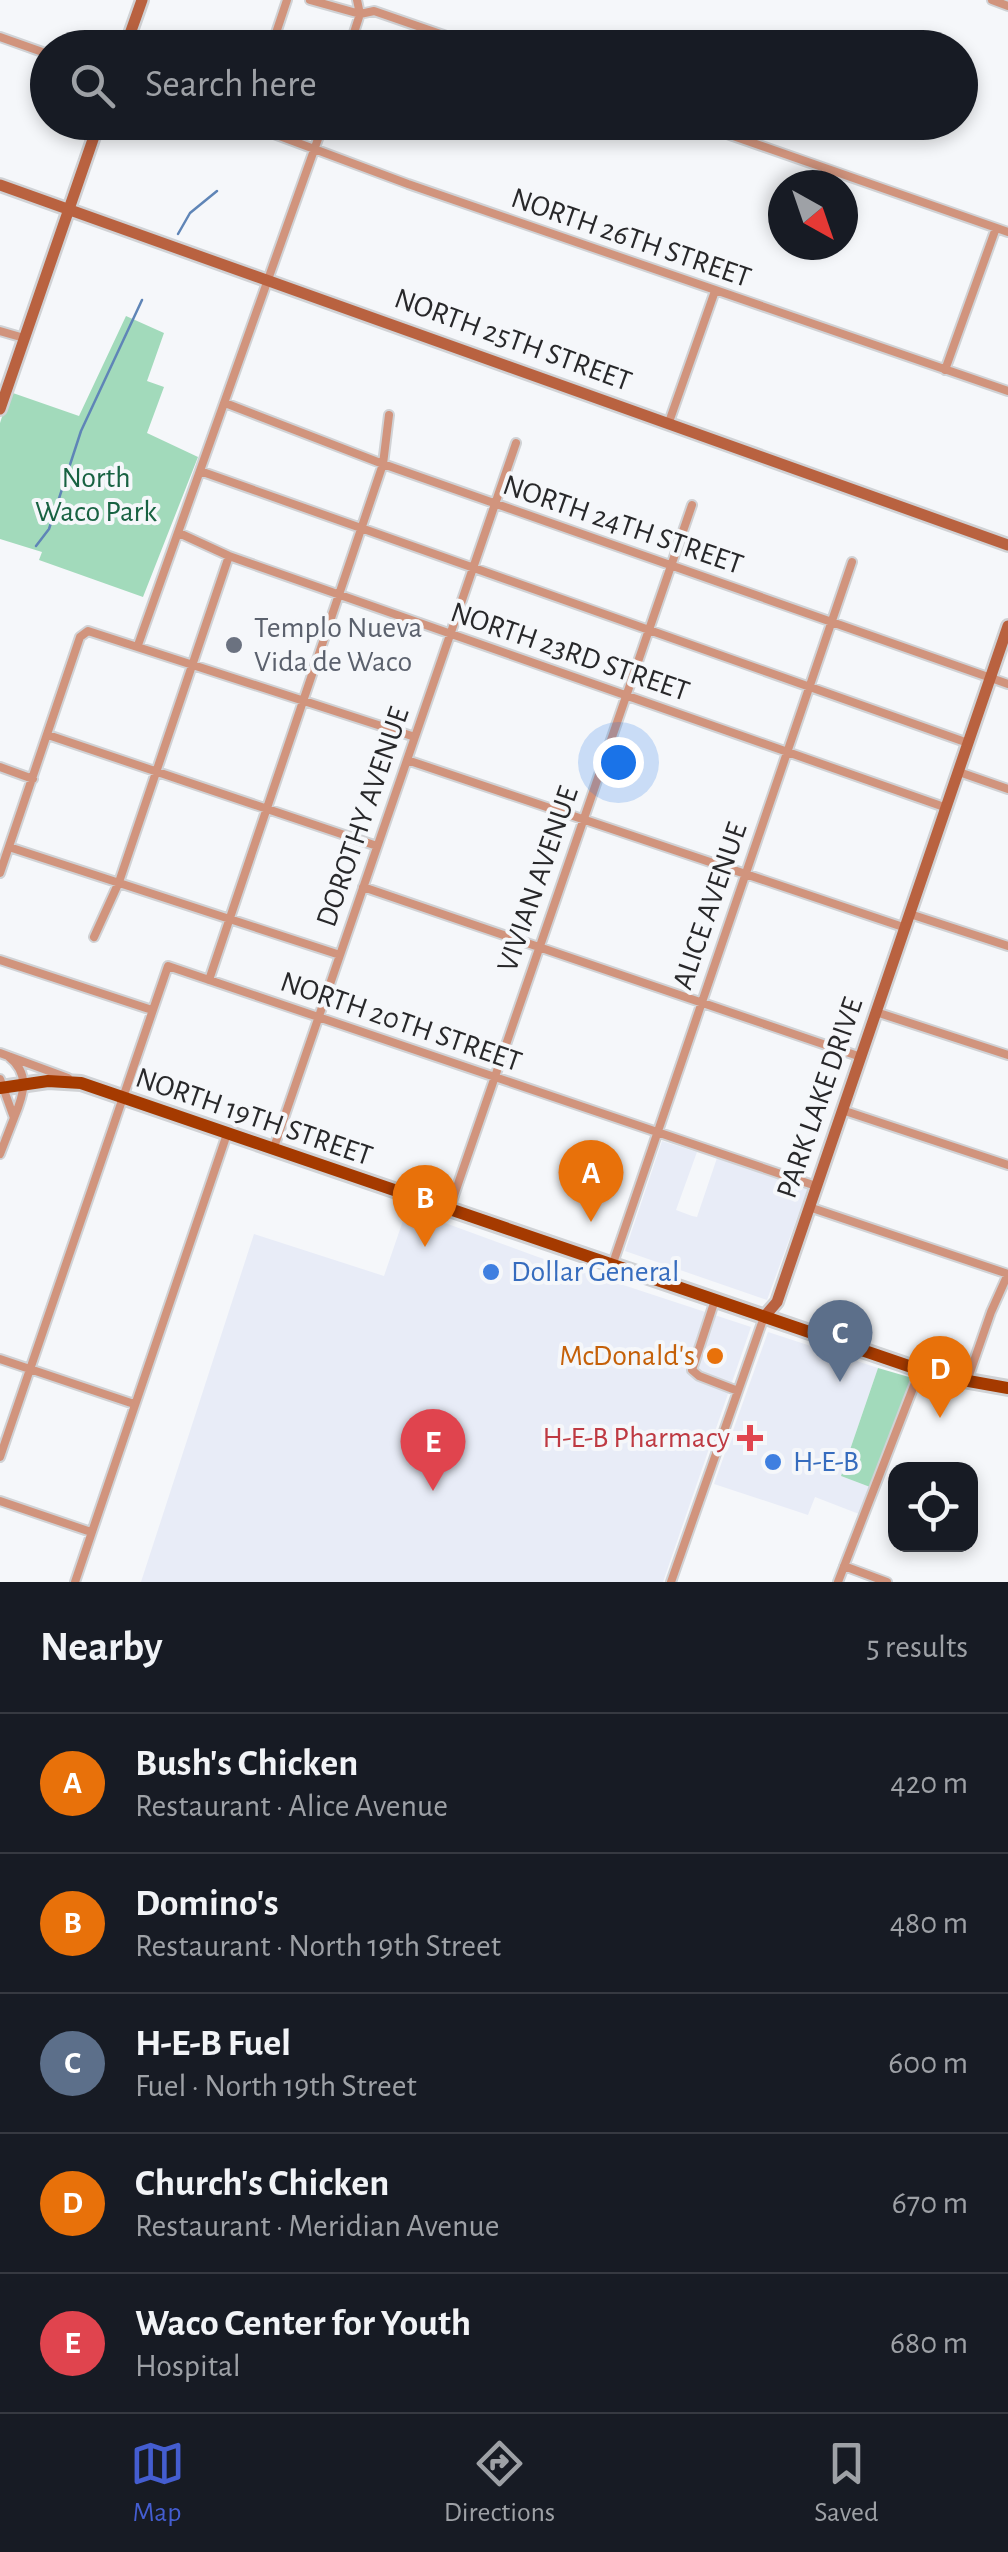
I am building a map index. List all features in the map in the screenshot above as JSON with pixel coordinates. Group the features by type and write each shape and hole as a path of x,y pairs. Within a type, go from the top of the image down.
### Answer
{"main road":[{"name":"NORTH 19TH STREET","path":"81,1083 920,1370 966,1383 1008,1388"},
{"path":"1,1085 81,1083"}],"street":[{"path":"131,30 142,0"},
{"path":"277,30 288,0"},
{"path":"310,0 360,14 374,11 429,30"},
{"path":"355,30 360,14 357,0"},
{"path":"992,0 1008,6"},
{"path":"0,37 30,48"},
{"path":"0,409 93,140"},
{"name":"NORTH 26TH STREET","path":"293,140 408,184 1008,391"},
{"path":"138,645 318,140"},
{"path":"744,140 1008,232"},
{"name":"NORTH 25TH STREET","path":"0,185 1008,544"},
{"path":"945,370 996,228"},
{"path":"668,422 715,291"},
{"path":"0,330 25,339"},
{"name":"NORTH 24TH STREET","path":"225,403 384,464 1008,684"},
{"path":"208,980 384,464 388,415"},
{"name":"DOROTHY AVENUE","path":"274,1150 516,443"},
{"path":"200,471 968,742"},
{"name":"VIVIAN AVENUE","path":"449,1210 692,506"},
{"name":"NORTH 23RD STREET","path":"180,534 229,556 947,808"},
{"path":"94,937 119,882 229,556"},
{"name":"ALICE AVENUE","path":"612,1266 852,562"},
{"name":"PARK LAKE DRIVE","path":"671,1582 764,1317 776,1302 1008,626"},
{"path":"0,873 80,637 96,631 414,737"},
{"path":"48,735 377,846"},
{"path":"407,760 906,928"},
{"path":"0,767 32,779"},
{"path":"959,772 1008,788"},
{"path":"9,847 340,955"},
{"path":"363,887 861,1057"},
{"path":"910,914 1008,946"},
{"path":"0,960 152,1010 0,1457"},
{"name":"NORTH 20TH STREET","path":"152,1010 168,966 816,1186"},
{"path":"876,1012 1008,1055"},
{"path":"0,1154 24,1083 20,1067 4,1054"},
{"name":"NORTH 19TH STREET","path":"4,1054 81,1083"},
{"path":"1,1085 14,1118"},
{"path":"842,1110 1008,1165"},
{"path":"74,1582 227,1134"},
{"path":"808,1208 1008,1274 990,1312 966,1383"},
{"path":"715,1300 692,1370 738,1391"},
{"path":"0,1359 134,1404"},
{"path":"838,1582 920,1370"},
{"path":"0,1501 91,1532"},
{"path":"844,1566 886,1582"}],"shaded area":[{"path":"662,1141 697,1152 676,1210 692,1216 697,1217 717,1158 808,1188 767,1300 625,1251"},
{"path":"407,1209 751,1327 663,1582 141,1582 254,1234 384,1276"},
{"path":"768,1332 878,1368 841,1476 870,1487 859,1514 815,1497 808,1515 714,1484"}],"green space":[{"name":"North Waco Park","path":"126,316 164,333 147,381 164,387 147,433 198,457 143,597 39,560 42,552 0,539 0,423 10,392 79,416"},
{"path":"878,1368 909,1377 910,1381 870,1487 841,1476"}],"waterway":[{"path":"178,234 190,213 217,191"},
{"path":"36,546 49,529 81,431 142,300"}],"place":[{"name":"Templo Nueva Vida de Waco","path":"234,645"},
{"name":"Bush's Chicken","path":"591,1222"},
{"name":"Domino's","path":"425,1247"},
{"name":"Dollar General","path":"491,1272"},
{"name":"McDonald's","path":"715,1356"},
{"name":"H-E-B Fuel","path":"840,1382"},
{"name":"Church's Chicken","path":"940,1418"},
{"name":"H-E-B Pharmacy","path":"750,1438"},
{"name":"H-E-B","path":"773,1462"},
{"name":"Waco Center for Youth","path":"433,1491"}]}
